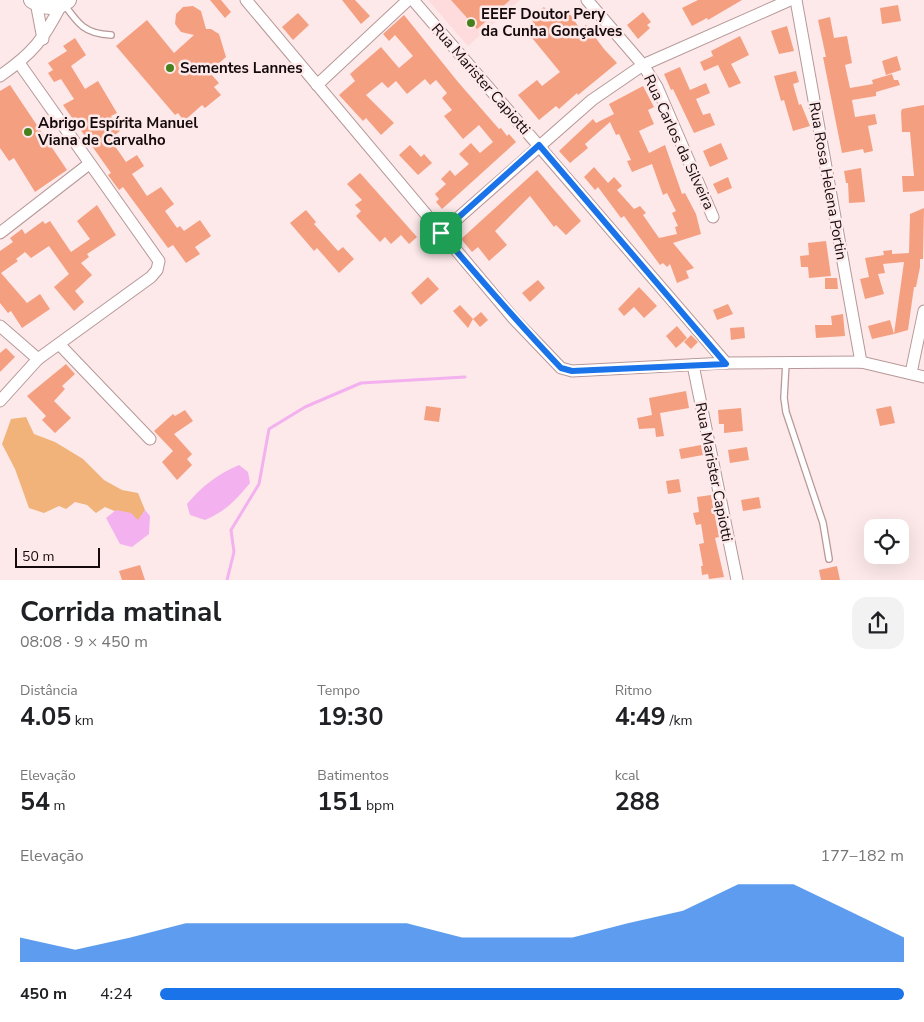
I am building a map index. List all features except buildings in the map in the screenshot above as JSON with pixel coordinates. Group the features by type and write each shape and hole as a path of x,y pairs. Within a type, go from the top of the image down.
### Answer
{"main road":[{"path":"34,1 48,7 64,3"}],"street":[{"path":"246,0 514,319 561,368 572,371 786,362 861,362 924,377"},
{"path":"317,85 408,0"},
{"name":"Rua Marister Capiotti","path":"413,0 726,364"},
{"name":"Rua Carlos da Silveira","path":"587,0 643,64 657,87 713,216"},
{"path":"441,233 592,100 643,64 790,0"},
{"name":"Rua Rosa Helena Portin","path":"796,0 861,362"},
{"path":"34,1 43,39"},
{"path":"0,76 19,63 43,39 64,3"},
{"path":"0,401 38,359 151,277 157,270 159,261 19,63"},
{"path":"0,233 90,164"},
{"path":"911,373 924,311"},
{"path":"0,326 38,359"},
{"path":"60,344 150,439"},
{"name":"Rua Marister Capiotti","path":"694,365 737,580"}],"lane":[{"path":"64,3 77,23 95,34 111,35"},
{"path":"786,362 784,398 786,412 823,523 829,559"}],"shaded area":[{"name":"EEEF Doutor Pery da Cunha Gonçalves","path":"428,0 520,0 468,46"},
{"path":"26,417 34,434 55,442 83,459 104,480 122,490 138,493 145,510 138,521 105,507 96,513 87,505 75,502 66,509 59,506 44,513 29,508 15,469 2,444 11,419"},
{"path":"239,465 248,472 250,483 235,500 219,513 205,520 190,515 187,504 198,492 224,472"},
{"path":"116,510 131,513 138,520 145,510 150,516 149,534 132,547 120,544 106,518"}],"waterway":[{"path":"227,580 234,552 231,530 259,484 269,429 305,407 361,383 465,377"}],"place":[{"name":"EEEF Doutor Pery da Cunha Gonçalves","path":"471,23"},
{"name":"Sementes Lannes","path":"170,68"},
{"name":"Abrigo Espírita Manuel Viana de Carvalho","path":"28,132"}],"route":[{"path":"539,145 726,364 572,371 561,368 514,319 441,233 539,145"}]}
